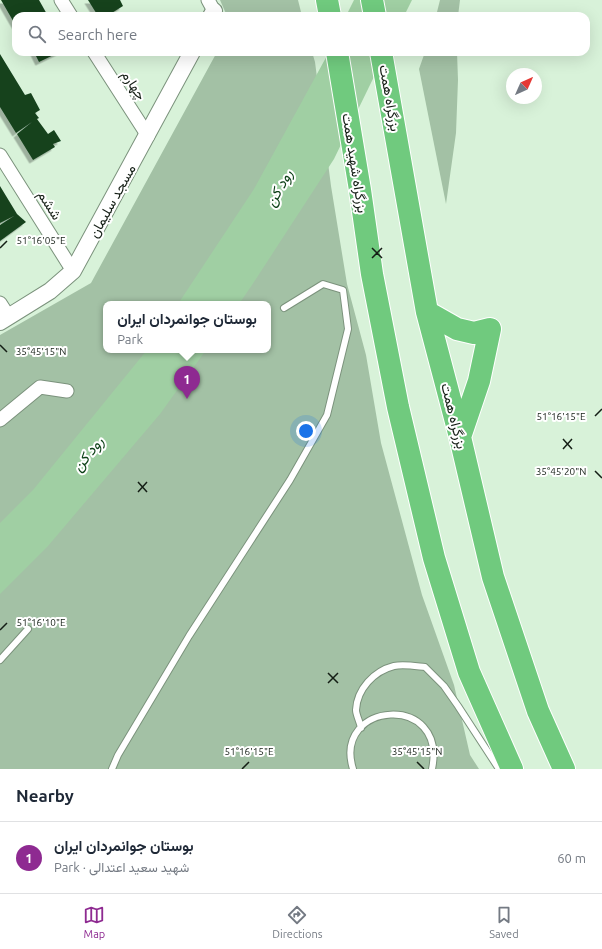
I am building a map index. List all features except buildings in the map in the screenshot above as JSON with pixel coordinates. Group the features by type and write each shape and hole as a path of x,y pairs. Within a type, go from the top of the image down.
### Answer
{"highway":[{"path":"327,0 329,12"},
{"path":"372,0 374,12"},
{"name":"بزرگراه شهید همت","path":"338,56 360,190 372,274 398,407 434,558 469,672 512,769"},
{"name":"بزرگراه همت","path":"382,56 427,312 460,437 493,577 538,711 564,769"},
{"path":"427,312 457,329 474,333 490,329 478,381 460,437"}],"street":[{"path":"61,0 68,12"},
{"name":"چهارم","path":"97,56 148,136"},
{"name":"مسجد سلیمان","path":"4,320 50,291 73,271 148,136 190,56"},
{"name":"ششم","path":"0,155 73,271"},
{"path":"0,303 4,320"},
{"path":"0,420 40,387 68,391"}],"lane":[{"path":"112,769 118,755 189,636 290,480 327,415 348,329 343,290 323,284 284,308"},
{"path":"0,660 28,628"},
{"path":"361,728 356,711 360,694 368,681 380,672 394,666 425,667 444,686 498,769"},
{"path":"352,769 350,761 350,747 356,734 364,724 376,716 390,713 404,715 417,721 426,731 433,743 435,757 432,769"}],"shaded area":[{"path":"220,0 298,0 301,12 225,12"},
{"path":"440,0 460,0 458,12 437,12"},
{"path":"215,56 313,56 331,186 347,284 366,355 381,443 422,595 454,685 470,755 479,769 0,769 0,335 91,283"},
{"path":"424,56 457,56 458,80 456,133 446,204 419,69"}],"water":[{"path":"354,0 412,0 406,12 348,12"},
{"name":"رود کن","path":"327,56 384,56 334,159 241,301 180,301 254,189"},
{"name":"رود کن","path":"145,353 204,353 160,414 48,546 0,594 0,523 33,490"}],"place":[{"name":"بوستان جوانمردان ایران","path":"187,399"}]}
